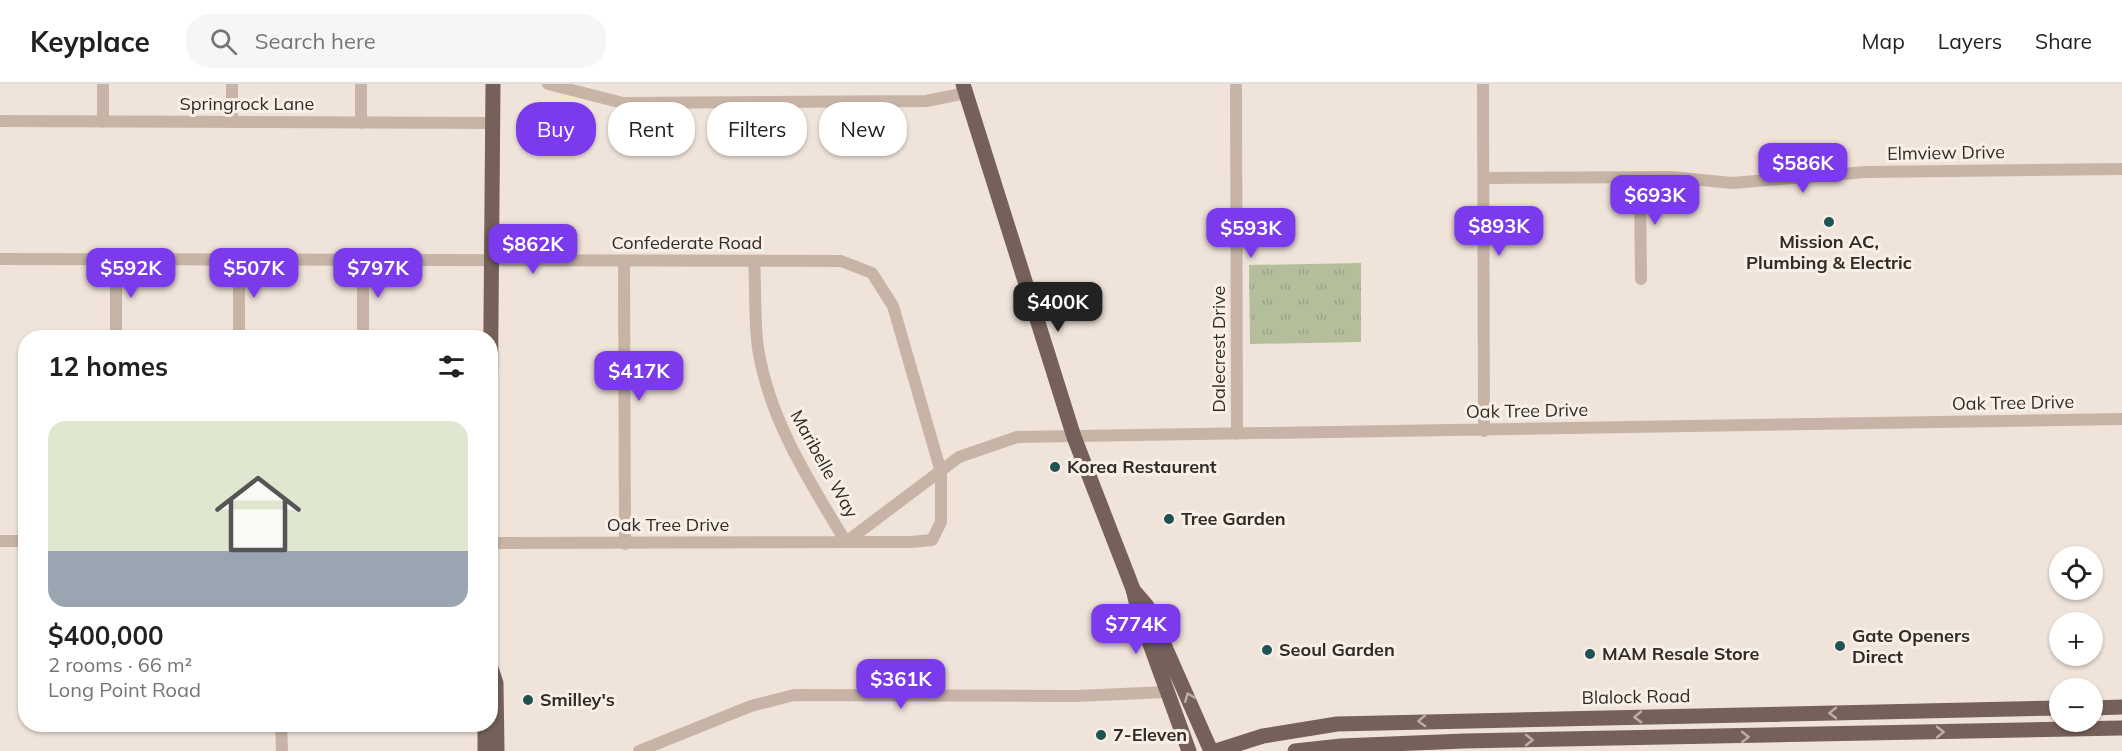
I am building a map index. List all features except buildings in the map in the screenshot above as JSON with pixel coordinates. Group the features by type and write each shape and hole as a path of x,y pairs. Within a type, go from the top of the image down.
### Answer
{"main road":[{"path":"491,330 493,84"},
{"path":"964,88 1074,437 1133,589 1138,614 1190,751"},
{"path":"1133,589 1147,606 1211,751"},
{"path":"2103,708 2122,707"},
{"name":"Blalock Road","path":"1216,751 1263,736 1357,723 2049,708"},
{"path":"2000,709 2000,731"},
{"path":"1861,735 1862,712"},
{"path":"1710,715 1711,738"},
{"path":"1575,718 1580,739"},
{"path":"1464,720 1464,741"},
{"path":"1357,723 1357,745"},
{"path":"1294,751 1357,745 1464,741 1711,738 2122,728"},
{"path":"485,732 485,751"},
{"path":"497,732 497,751"}],"street":[{"path":"103,84 103,122"},
{"path":"232,84 232,122"},
{"path":"361,84 361,123"},
{"path":"548,84 623,103 926,101 964,88"},
{"name":"Dalecrest Drive","path":"1236,84 1237,434"},
{"path":"1483,84 1484,431"},
{"name":"Springrock Lane","path":"0,121 493,123"},
{"name":"Elmview Drive","path":"1484,178 1671,177 1732,183 1866,172 2122,169"},
{"path":"1637,177 1640,188 1641,279"},
{"name":"Confederate Road","path":"0,260 841,261 872,273 893,306 941,472"},
{"path":"116,261 116,330"},
{"path":"239,261 239,330"},
{"path":"363,261 363,330"},
{"path":"624,261 625,544"},
{"name":"Maribelle Way","path":"754,261 758,347 774,410 805,474 846,542"},
{"name":"Oak Tree Drive","path":"846,542 959,457 1017,437 2122,419"},
{"name":"Oak Tree Drive","path":"498,543 911,542 932,540 941,522 941,472"},
{"path":"0,541 18,541"},
{"path":"639,751 751,706 794,695 1076,696 1167,692"},
{"path":"281,732 282,751"}],"green space":[{"path":"1361,263 1361,342 1250,344 1249,265"}],"place":[{"name":"Mission AC, Plumbing & Electric","path":"1829,222"},
{"name":"Korea Restaurent","path":"1055,467"},
{"name":"Tree Garden","path":"1169,519"},
{"name":"Gate Openers Direct","path":"1840,646"},
{"name":"Seoul Garden","path":"1267,650"},
{"name":"MAM Resale Store","path":"1590,654"},
{"name":"Smilley's","path":"528,700"},
{"name":"7-Eleven","path":"1101,735"}]}
